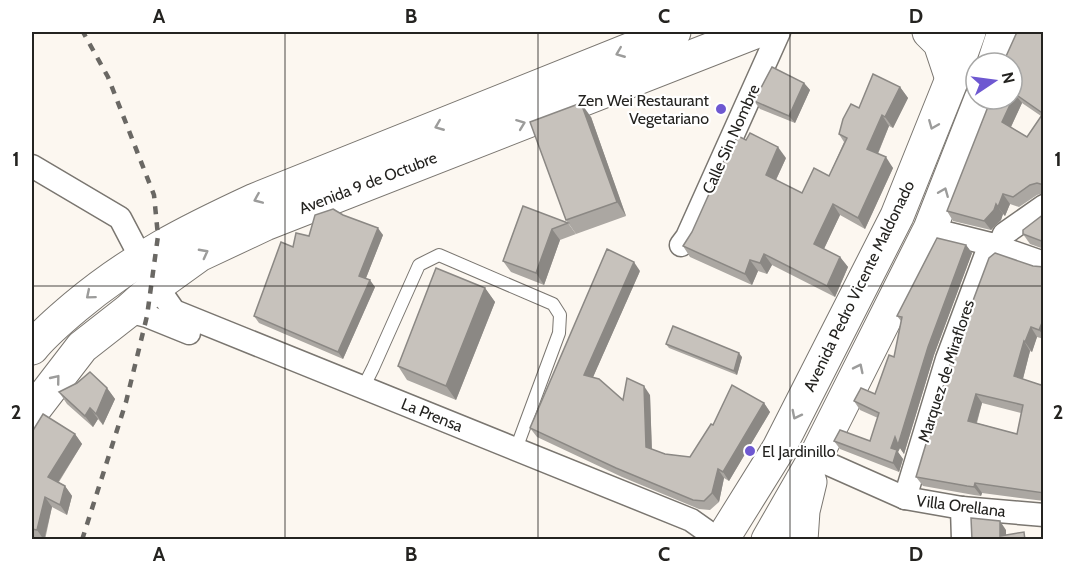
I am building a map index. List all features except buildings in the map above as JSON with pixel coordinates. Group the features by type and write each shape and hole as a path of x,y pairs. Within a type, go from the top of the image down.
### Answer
{"main road":[{"name":"Avenida 9 de Octubre","path":"32,412 82,347 128,311 149,272 192,230 255,200 675,32"},
{"name":"Avenida 9 de Octubre","path":"32,348 106,281 149,272 199,255 265,224 755,32"},
{"path":"929,32 940,43 952,79"},
{"name":"Avenida Pedro Vicente Maldonado","path":"712,537 779,448 846,318 897,216 969,32"},
{"path":"998,51 1004,32"},
{"path":"712,537 742,528 756,532 766,540 815,458 930,229 976,111"},
{"path":"801,540 803,511 815,458"}],"street":[{"name":"Calle Sin Nombre","path":"681,245 687,237 779,32"},
{"name":"La Prensa","path":"32,166 120,218 149,272 174,311 691,520 712,537"},
{"name":"Marquez de Miraflores","path":"905,498 947,359 995,246 1004,234 1044,206"},
{"path":"930,229 995,246 1044,263"},
{"name":"La Prensa","path":"128,311 147,316 684,532 712,537"},
{"name":"Villa Orellana","path":"815,458 905,498 962,507 1044,515"},
{"path":"962,507 963,540"}],"lane":[{"path":"363,388 419,265 438,255 552,304 560,315 559,333 516,449"}],"railway":[{"path":"82,540 126,402 147,316 158,236 154,195 108,77 83,32"}],"place":[{"name":"Zen Wei Restaurant Vegetariano","path":"721,109"},
{"name":"El Jardinillo","path":"750,451"}]}
